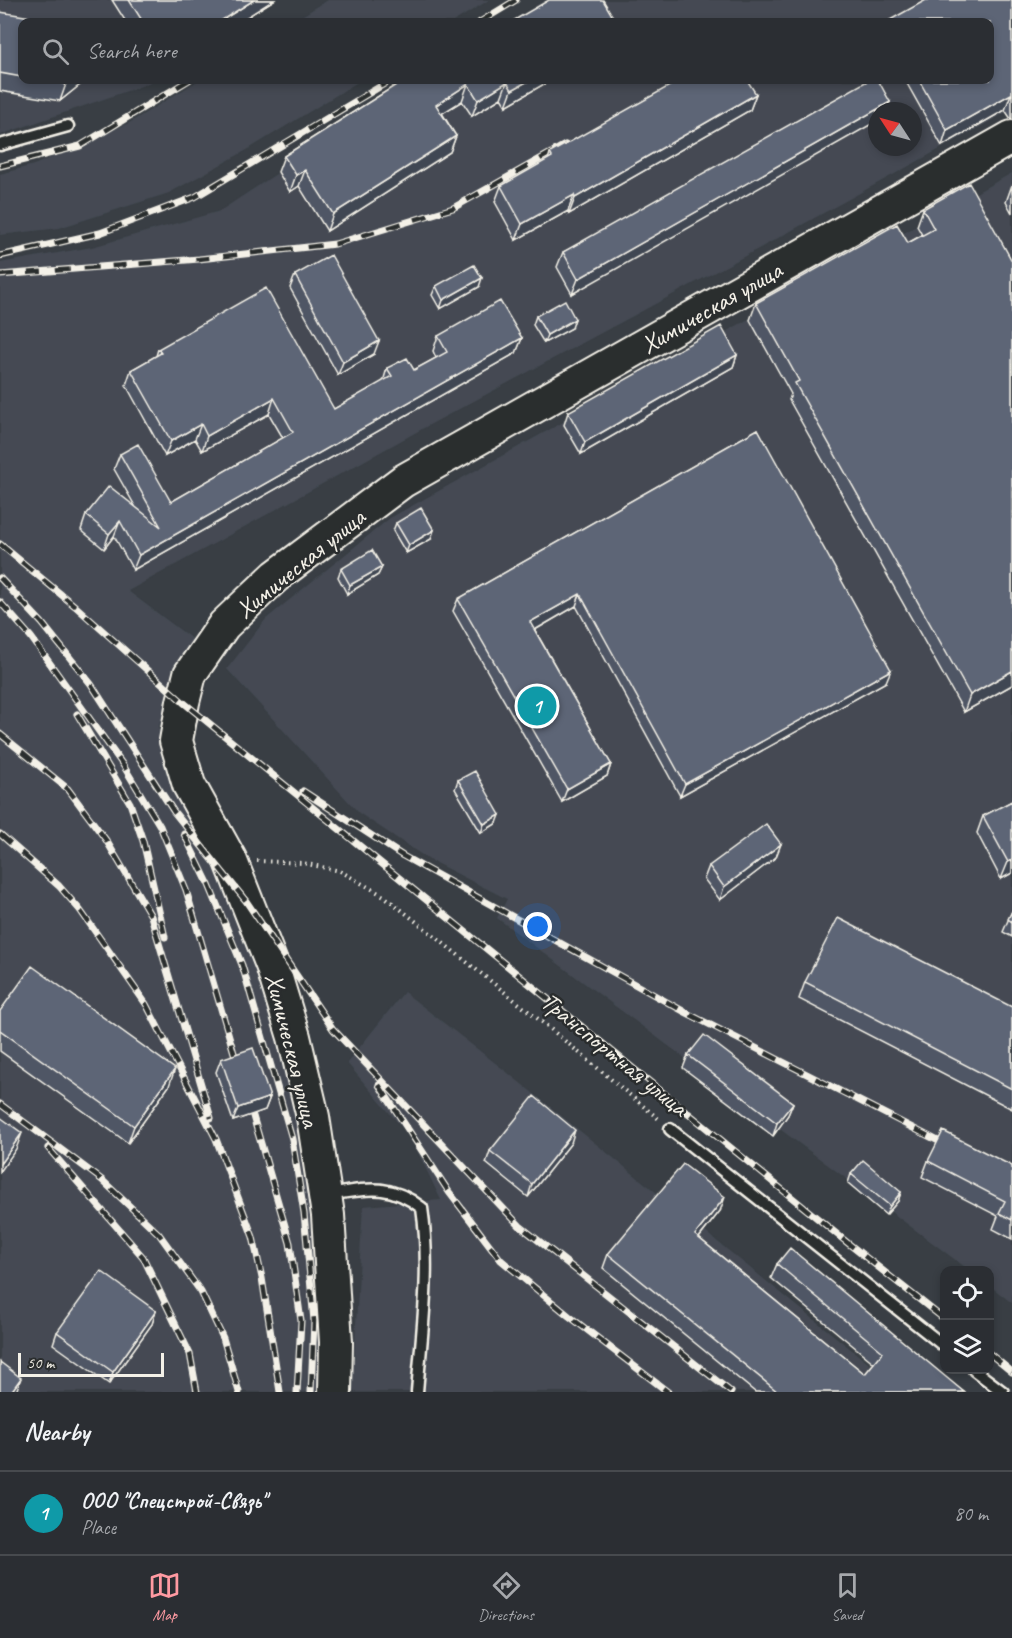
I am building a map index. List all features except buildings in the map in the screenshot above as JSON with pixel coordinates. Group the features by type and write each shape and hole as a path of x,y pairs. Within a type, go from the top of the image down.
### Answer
{"street":[{"name":"Химическая улица","path":"335,1392 336,1342 325,1196 313,1117 294,1037 272,965 230,859 189,785 176,741 190,674 224,625 276,576 404,481 1012,137"}],"lane":[{"path":"0,145 68,126"},
{"name":"Транспортная улица","path":"670,1129 940,1342"},
{"path":"325,1196 374,1188 407,1197 422,1208 426,1235 425,1293 417,1392"},
{"path":"979,1374 1003,1392"}],"path":[{"name":"Транспортная улица","path":"230,859 303,863 340,871 384,896 547,1026 670,1129"}],"shaded area":[{"path":"0,0 274,0 245,18 18,18 18,84 147,84 0,135"},
{"path":"328,0 489,0 460,18 299,18"},
{"path":"546,0 1012,0 1009,111 128,591 196,642 158,727 172,767 256,948 322,1204 323,1392 0,1392 0,263 92,247 220,211 412,84 994,84 994,18 516,18"},
{"path":"192,84 354,84 247,150 169,193 59,228 0,235 0,174 34,165 129,123"},
{"path":"1012,173 1012,1303 994,1289 994,1266 964,1266 497,918 507,899 428,859 359,813 227,669 266,619 390,518"},
{"path":"404,992 904,1392 352,1392 363,1206 441,1200 411,1138 347,1063"}],"railway":[{"path":"487,18 516,0"},
{"path":"0,166 80,146 182,84"},
{"path":"0,256 100,233 195,197 384,84"},
{"path":"0,275 199,259 335,244 453,208 565,145"},
{"path":"0,544 75,606 183,702 940,1316"},
{"path":"0,578 42,623 91,684 174,812 246,901 333,1029 520,1226 731,1392"},
{"path":"0,602 31,637 123,765 160,826 186,890 239,1070"},
{"path":"77,714 130,803 143,841 165,937"},
{"path":"0,734 68,789 106,840 151,916 211,1118"},
{"path":"303,791 403,856 685,1012 954,1149"},
{"path":"0,834 59,886 80,910 146,1004 216,1139 253,1237 262,1278 280,1392"},
{"path":"184,834 209,885 242,965 292,1139 304,1213 314,1321 311,1392"},
{"path":"379,1085 449,1192 501,1260 668,1392"},
{"path":"248,1099 290,1243 301,1321 297,1392"},
{"path":"0,1104 102,1180 159,1234 201,1292 223,1338 239,1392"},
{"path":"48,1148 143,1257 190,1354 197,1392"},
{"path":"994,1357 1012,1372"}],"place":[{"name":"ООО \"Спецстрой-Связь\"","path":"537,706"}]}
